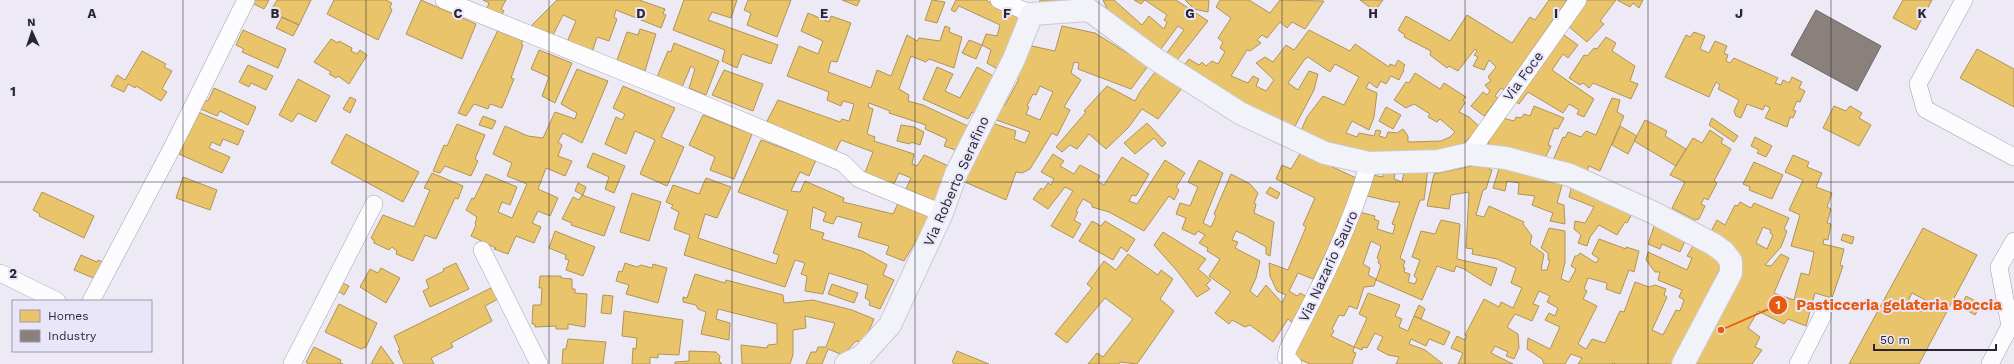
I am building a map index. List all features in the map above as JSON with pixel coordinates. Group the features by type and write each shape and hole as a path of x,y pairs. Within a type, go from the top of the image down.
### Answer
{"main road":[{"path":"1032,14 1089,5 1154,58 1240,113 1325,153 1369,163 1438,161 1469,154 1506,158 1570,175 1652,212 1713,244 1724,252 1731,261 1731,273 1683,364"},
{"name":"Via Roberto Serafino","path":"846,364 862,356 890,325 942,212 956,174 1014,59 1032,14"}],"street":[{"path":"92,300 171,150 246,0"},
{"path":"444,0 679,94 843,163 860,179 942,212"},
{"path":"999,0 1032,14"},
{"name":"Via Foce","path":"1469,154 1578,0"},
{"path":"1964,0 1918,84 1925,109 2014,157"},
{"name":"Via Nazario Sauro","path":"1293,364 1286,357 1288,349 1330,266 1360,194 1369,163"},
{"path":"292,364 374,204"},
{"path":"1990,364 2012,325 1999,267 2014,241"},
{"path":"482,250 539,364"},
{"path":"0,273 55,300"},
{"path":"1798,364 1823,315"}],"building: Homes":[{"path":"254,0 269,0 264,9 252,3"},
{"path":"277,0 311,0 299,25 270,12"},
{"path":"334,0 386,0 392,3 390,7 392,10 378,40 327,14"},
{"path":"421,0 476,24 462,59 406,34"},
{"path":"483,0 506,0 501,9 504,11 500,18 486,11 489,3"},
{"path":"557,0 639,0 665,9 663,14 666,15 661,28 616,10 614,17 617,19 609,41 597,37 591,56 566,44 576,21 563,15 552,37 529,28"},
{"path":"684,0 737,0 731,18 712,12 708,20 778,45 771,64 742,54 737,68 722,61 725,50 673,30"},
{"path":"748,0 791,0 777,37 747,25 751,13 744,10"},
{"path":"842,0 860,0 857,6"},
{"path":"932,0 945,2 937,23 925,20"},
{"path":"956,0 986,0 991,3 993,1 1020,15 1001,71 987,63 991,50 982,45 986,34 997,36 1000,25 959,6 955,12 951,10"},
{"path":"1040,0 1074,0 1039,5"},
{"path":"1103,0 1114,0 1142,25 1149,16 1164,29 1167,22 1164,20 1167,15 1145,0 1176,0 1208,21 1173,65 1163,58 1184,30 1178,26 1157,54 1109,13"},
{"path":"1134,0 1145,0 1141,4"},
{"path":"1185,0 1209,0 1208,12 1194,9"},
{"path":"1220,0 1249,0 1270,13 1280,0 1324,1 1305,29 1292,22 1287,28 1280,22 1267,38 1262,35 1257,40 1261,43 1250,51 1247,50 1231,76 1248,83 1253,76 1259,79 1256,86 1266,91 1274,80 1256,63 1265,57 1273,62 1286,45 1294,50 1309,30 1350,51 1355,44 1389,67 1390,64 1395,66 1398,60 1405,65 1399,80 1391,76 1386,84 1381,81 1377,88 1369,82 1366,88 1377,93 1374,117 1369,130 1352,121 1346,133 1357,137 1359,133 1374,136 1376,130 1381,131 1379,136 1386,138 1388,132 1397,133 1403,129 1408,136 1408,142 1441,141 1450,137 1455,132 1440,119 1437,122 1428,117 1430,114 1414,104 1406,108 1394,100 1406,82 1409,83 1415,73 1440,89 1444,83 1466,97 1463,100 1465,103 1459,112 1469,117 1481,128 1459,147 1446,154 1380,157 1299,135 1307,117 1323,96 1344,105 1359,77 1335,64 1330,72 1308,57 1305,59 1288,83 1298,90 1309,71 1318,74 1314,90 1293,130 1180,70 1189,59 1199,65 1202,62 1206,66 1212,61 1218,64 1225,52 1220,48 1223,42 1218,38 1231,18 1216,7"},
{"path":"1360,0 1383,0 1375,11"},
{"path":"1549,0 1567,0 1504,90 1501,88 1495,96 1498,98 1484,116 1471,106 1483,92 1487,95 1490,91 1485,85 1491,81 1488,77 1496,67 1489,60 1484,70 1473,66 1478,57 1474,55 1477,51 1475,49 1458,71 1449,66 1447,68 1430,55 1431,51 1404,37 1405,35 1398,30 1406,16 1450,41 1467,15 1512,43 1530,17 1535,20"},
{"path":"1587,0 1616,0 1600,21 1604,24 1587,42 1567,25"},
{"path":"1617,0 1643,0 1639,8 1633,3 1630,7"},
{"path":"1903,0 1932,0 1916,30 1893,18"},
{"path":"808,13 829,22 831,16 851,23 837,62 831,61 828,72 871,88 877,70 891,76 907,35 917,41 919,38 940,41 945,26 950,28 949,32 962,37 954,68 929,59 926,62 911,56 899,89 909,95 908,101 923,105 972,128 958,151 944,146 947,139 925,129 926,125 889,113 890,111 869,103 868,107 873,109 867,134 875,137 874,141 914,154 912,164 917,166 924,155 953,168 937,202 906,189 911,178 899,173 893,186 864,175 873,152 841,140 834,155 801,142 803,137 766,123 778,100 840,122 842,119 849,121 854,104 843,101 841,106 827,100 829,92 787,76 799,46 818,54 823,41 801,31"},
{"path":"282,17 299,25 293,36 276,28"},
{"path":"1062,26 1095,33 1148,66 1131,89 1078,69 1079,63 1074,62 1071,73 1081,80 1064,107 1070,110 1057,136 1052,133 1030,169 1022,173 1016,172 1006,200 958,179 992,123 1016,131 1014,139 1025,143 1030,132 991,118 999,103 1005,105 1019,79 1014,76 1032,46 1055,51","holes":["1040,86 1053,92 1040,120 1026,114 1029,107 1027,106 1033,94 1036,95"]},
{"path":"640,29 656,34 645,71 617,60 627,32 638,35"},
{"path":"243,30 286,49 278,68 242,52 244,49 236,45"},
{"path":"498,30 523,41 521,44 523,45 511,78 514,79 502,108 490,104 488,109 474,104 466,116 458,113"},
{"path":"1694,32 1705,36 1700,49 1709,53 1715,41 1727,46 1724,53 1728,55 1726,61 1730,63 1734,58 1778,78 1775,83 1781,85 1783,80 1789,83 1792,77 1802,82 1799,88 1805,91 1800,102 1797,101 1793,110 1796,111 1793,118 1790,117 1787,127 1765,118 1770,108 1765,105 1763,110 1747,104 1741,118 1736,116 1734,111 1739,100 1718,89 1720,85 1716,82 1709,97 1665,77 1686,35 1690,37"},
{"path":"1561,33 1578,45 1568,58 1563,54 1552,70 1594,99 1584,117 1577,114 1579,110 1569,104 1563,113 1528,92 1519,104 1510,98"},
{"path":"1606,37 1616,43 1612,51 1635,66 1630,81 1638,84 1631,99 1593,83 1589,88 1583,83 1580,85 1569,78 1584,55 1587,56 1594,48 1597,49"},
{"path":"331,39 338,43 339,41 352,48 351,51 357,54 360,50 367,55 349,84 338,76 336,78 329,74 331,72 314,62"},
{"path":"969,40 982,45 976,59 962,53"},
{"path":"674,43 719,61 706,95 689,88 695,69 691,66 682,87 657,77 668,51 671,52"},
{"path":"1977,49 2014,69 2014,107 1960,78"},
{"path":"539,50 572,63 555,103 542,96 549,77 531,69"},
{"path":"142,51 166,64 164,67 172,71 162,89 167,92 161,101 136,86 135,88 128,84 124,92 111,86 117,75 125,80"},
{"path":"248,65 273,76 266,90 251,83 249,87 239,82"},
{"path":"937,67 953,74 945,91 960,98 977,67 995,77 975,114 972,112 968,119 923,99"},
{"path":"577,69 608,81 582,143 563,133 558,142 562,145 558,156 572,161 565,176 546,168 538,189 558,198 550,216 538,211 532,223 541,227 534,243 516,236 508,254 494,249 496,248 471,236 476,225 477,217 466,210 472,198 474,199 486,174 517,187 510,205 502,202 498,212 512,218 527,184 507,176 512,163 493,154 505,126 528,136 543,138 555,112 575,119 577,113 561,104"},
{"path":"724,70 763,84 753,111 712,95"},
{"path":"1155,72 1182,88 1158,119 1142,109 1128,128 1106,149 1089,134 1077,149 1070,145 1062,152 1056,147 1086,112 1084,111 1107,86 1135,101"},
{"path":"298,79 330,96 316,122 298,113 292,122 279,115"},
{"path":"623,86 675,108 661,137 684,147 667,186 640,174 655,140 635,131 626,154 605,144 616,117 622,120 625,114 613,108"},
{"path":"214,88 256,107 248,125 220,111 217,116 201,109 205,101 208,101"},
{"path":"350,97 356,100 350,113 343,109"},
{"path":"1612,98 1620,100 1617,112 1624,116 1600,171 1589,166 1585,175 1551,165 1563,137 1565,138 1568,132 1581,137 1586,131 1596,135"},
{"path":"1534,106 1564,118 1558,129 1554,128 1548,145 1551,146 1542,164 1486,149 1499,117 1514,121 1516,117 1521,118 1524,114 1530,116"},
{"path":"1834,106 1846,111 1850,106 1862,113 1859,118 1871,125 1859,146 1823,128"},
{"path":"1386,107 1401,115 1393,129 1379,121"},
{"path":"198,112 244,131 238,145 223,139 220,146 212,142 209,148 230,157 222,173 179,154"},
{"path":"703,115 752,134 734,179 710,170 715,157 689,145"},
{"path":"483,116 496,121 492,129 479,125"},
{"path":"1712,118 1738,136 1734,142 1709,125"},
{"path":"1645,120 1667,131 1665,136 1686,149 1676,166 1634,141"},
{"path":"1147,123 1166,143 1162,147 1154,138 1135,154 1124,143"},
{"path":"457,124 485,135 475,159 478,161 471,176 445,166 440,173 433,171 444,145 447,146"},
{"path":"901,125 914,127 924,132 920,145 911,142 910,144 897,141"},
{"path":"1620,126 1637,136 1628,154 1612,145"},
{"path":"1710,130 1723,139 1721,143 1731,149 1714,181 1717,183 1708,200 1704,198 1701,204 1705,206 1699,219 1695,220 1672,208 1685,182 1670,175 1693,138 1702,143"},
{"path":"346,134 419,172 403,202 331,163"},
{"path":"1755,137 1772,146 1766,157 1757,153 1759,150 1751,146"},
{"path":"761,140 816,160 809,176 800,172 791,191 800,192 805,181 844,198 843,202 893,214 899,201 932,214 904,261 886,254 889,246 858,237 862,223 837,216 833,224 823,221 826,213 813,207 810,229 824,233 822,239 862,251 887,265 883,275 894,280 880,309 869,305 870,301 865,298 868,285 829,273 823,294 805,291 807,276 801,274 805,263 795,260 785,287 684,255 690,235 674,229 679,212 671,208 673,205 666,202 673,185 699,194 706,178 731,187 717,218 705,214 698,238 776,264 779,255 773,253 788,211 738,192"},
{"path":"1301,152 1358,179 1328,249 1313,279 1298,273 1289,291 1297,296 1300,293 1307,297 1293,323 1288,319 1273,342 1250,325 1245,327 1232,320 1229,324 1215,313 1231,292 1209,276 1220,259 1207,251 1208,248 1199,243 1205,235 1198,231 1195,235 1182,229 1186,218 1176,214 1180,203 1190,206 1198,187 1188,182 1199,160 1223,173 1203,223 1211,227 1216,216 1214,214 1231,174 1250,184 1258,193 1254,203 1256,204 1254,213 1274,222 1270,256 1266,254 1266,247 1236,231 1232,240 1238,242 1235,248 1260,261 1256,278 1250,291 1257,297 1266,285 1282,303 1286,295 1277,291 1270,276 1269,263 1288,270 1306,227 1303,225 1315,198 1276,179 1282,165 1291,169"},
{"path":"593,153 625,166 614,193 605,189 609,177 587,167"},
{"path":"1053,154 1064,161 1060,166 1074,174 1080,165 1100,176 1097,181 1104,185 1122,157 1149,174 1136,196 1132,195 1129,201 1137,204 1165,160 1185,173 1176,187 1179,190 1174,200 1169,196 1144,231 1109,212 1092,207 1092,204 1083,199 1076,211 1078,212 1074,220 1081,224 1073,238 1051,226 1073,191 1065,187 1048,209 1033,199 1041,188 1043,190 1048,183 1051,185 1054,179 1041,172"},
{"path":"1793,155 1809,162 1807,167 1822,173 1816,187 1832,193 1827,207 1831,209 1827,223 1831,224 1828,240 1824,239 1823,244 1844,249 1840,265 1843,266 1832,298 1815,293 1806,326 1788,319 1784,324 1758,311 1748,328 1760,337 1755,347 1762,350 1752,364 1691,364 1742,258 1709,235 1717,220 1725,225 1735,205 1738,206 1740,202 1751,208 1754,203 1789,218 1784,229 1787,231 1781,247 1765,265 1771,266 1781,254 1789,258 1774,293 1794,300 1801,273 1809,275 1814,252 1791,246 1800,215 1789,210 1803,180 1785,172","holes":["1763,227 1771,230 1770,233 1773,235 1767,249 1756,243"]},
{"path":"1490,162 1489,169 1492,170 1486,189 1483,190 1476,215 1484,217 1489,206 1524,222 1523,224 1532,236 1530,244 1544,254 1541,270 1547,270 1550,260 1548,260 1548,253 1541,248 1549,228 1565,231 1565,262 1561,279 1569,282 1576,269 1571,266 1575,256 1580,253 1596,263 1599,259 1592,254 1599,239 1626,249 1626,247 1639,251 1634,272 1629,270 1620,294 1606,289 1607,283 1588,278 1584,289 1587,291 1583,299 1597,306 1578,344 1586,349 1592,339 1605,343 1620,311 1624,312 1635,282 1649,287 1655,285 1666,289 1664,295 1667,297 1652,330 1663,335 1676,310 1680,311 1684,300 1679,297 1682,290 1658,280 1660,272 1655,272 1646,260 1648,252 1687,270 1692,258 1687,256 1694,244 1716,254 1722,264 1675,364 1578,364 1582,358 1571,354 1565,364 1544,364 1542,359 1527,349 1528,338 1550,349 1560,327 1545,320 1549,313 1555,316 1558,308 1547,302 1550,296 1539,291 1533,304 1539,306 1532,321 1515,314 1507,327 1518,334 1519,348 1514,359 1506,356 1508,352 1495,346 1491,353 1513,364 1458,364 1463,353 1451,348 1457,336 1465,340 1467,336 1465,335 1484,299 1499,307 1501,302 1513,308 1522,288 1511,283 1516,268 1497,259 1472,254 1473,249 1466,248 1469,192 1451,195 1449,209 1427,206 1434,174"},
{"path":"1501,162 1564,178 1557,203 1564,205 1565,224 1550,221 1553,213 1532,205 1535,196 1518,194 1519,183 1507,181 1505,191 1493,188"},
{"path":"1754,162 1783,175 1772,199 1749,190 1750,187 1743,184"},
{"path":"1405,167 1428,169 1424,200 1420,200 1400,258 1405,261 1403,267 1405,268 1404,272 1410,274 1408,282 1415,284 1417,279 1414,276 1420,260 1412,257 1421,231 1435,234 1441,220 1460,224 1457,259 1497,268 1491,286 1464,269 1456,266 1454,272 1437,266 1422,300 1376,280 1381,265 1378,263 1379,260 1377,258 1381,246 1371,241 1363,264 1370,268 1368,275 1376,279 1374,286 1364,287 1357,309 1349,306 1344,316 1339,315 1332,329 1334,331 1331,336 1354,347 1353,352 1356,353 1352,364 1310,364 1290,355 1359,212 1375,216 1374,219 1379,221 1377,229 1393,234 1395,225 1392,224 1400,202 1393,202 1367,196 1372,175 1383,177 1383,173 1395,174 1394,179 1402,182"},
{"path":"432,173 463,186 458,199 455,198 436,239 425,235 413,261 396,254 397,251 392,247 389,250 374,243 374,240 371,238 383,215 414,227 430,190 424,188"},
{"path":"183,177 217,190 210,210 176,198"},
{"path":"1573,181 1633,212 1627,223 1625,222 1617,235 1599,225 1590,237 1587,246 1578,243 1581,235 1574,229 1575,221 1585,223 1594,207 1569,197"},
{"path":"578,183 586,187 583,195 575,191"},
{"path":"1270,187 1280,193 1277,199 1266,193"},
{"path":"42,192 94,216 84,238 39,216 40,214 33,210"},
{"path":"632,193 661,202 649,241 620,232"},
{"path":"582,195 615,207 604,236 571,225 572,223 562,219 573,197 579,200"},
{"path":"1092,221 1101,226 1105,221 1135,239 1127,252 1121,247 1113,260 1079,241"},
{"path":"1655,223 1686,239 1680,252 1662,244 1660,249 1648,244"},
{"path":"1923,228 1977,255 1919,364 1849,364","holes":["1912,293 1927,301 1921,312 1906,305"]},
{"path":"555,231 595,247 583,276 566,270 569,260 565,259 566,255 549,248"},
{"path":"1163,232 1206,259 1198,269 1211,280 1206,285 1210,289 1197,297 1178,272 1154,245"},
{"path":"1843,234 1854,237 1852,244 1841,240"},
{"path":"1128,254 1158,275 1161,270 1173,279 1160,299 1174,311 1137,364 1120,362 1119,364 1088,364 1097,353 1103,357 1133,319 1105,298 1067,343 1055,334 1092,288 1087,284 1104,261 1116,270"},
{"path":"81,255 97,262 98,260 103,262 96,279 74,270"},
{"path":"456,263 469,289 430,307 423,291 429,288 426,280"},
{"path":"625,263 637,267 641,265 652,268 653,264 667,268 658,303 626,294 629,285 616,281 619,271 622,272"},
{"path":"381,268 400,278 386,303 360,287 370,269 378,273"},
{"path":"695,274 725,283 726,280 783,295 784,303 813,300 852,310 874,319 868,333 861,342 856,341 843,355 828,349 822,364 806,364 811,352 816,352 818,347 826,347 835,323 805,316 806,328 793,330 793,355 790,364 742,364 741,345 767,348 768,345 777,344 777,324 718,309 716,319 730,323 729,340 701,334 706,312 698,309 696,305 683,302 683,297 687,298"},
{"path":"540,276 561,276 561,278 572,279 572,289 575,289 575,293 587,294 585,327 568,324 568,329 556,329 556,326 535,327 535,324 532,324 533,305 541,305 542,288 539,288"},
{"path":"343,283 349,286 344,295 338,291"},
{"path":"832,284 858,293 854,303 828,294"},
{"path":"495,286 500,298 485,306 492,321 451,343 453,347 431,358 434,364 404,364 398,351 400,350 394,336"},
{"path":"1368,293 1400,305 1395,316 1402,319 1399,327 1408,331 1414,316 1450,332 1444,345 1429,339 1426,346 1411,339 1409,344 1425,350 1443,364 1396,364 1399,357 1388,355 1377,349 1383,337 1375,333 1367,348 1363,347 1362,350 1354,347 1367,318 1359,314"},
{"path":"603,295 613,296 611,314 601,313"},
{"path":"1966,296 1981,304 1975,315 1961,307"},
{"path":"339,304 377,323 366,347 361,349 325,332"},
{"path":"1419,305 1425,309 1421,319 1414,316"},
{"path":"624,311 683,320 679,355 658,354 658,358 650,357 650,364 632,364 633,348 636,349 637,338 622,336"},
{"path":"568,339 606,342 603,364 562,364 563,349 566,349"},
{"path":"381,346 394,364 371,364"},
{"path":"314,347 341,360 340,363 343,364 308,364 306,362"},
{"path":"689,351 716,352 720,356 719,361 722,364 675,364 675,362 689,361"},
{"path":"957,351 989,364 954,364 952,362"}],"building: Industry":[{"path":"1816,10 1881,46 1857,91 1791,55"}],"place":[{"name":"Pasticceria gelateria Boccia","path":"1721,330"}]}
